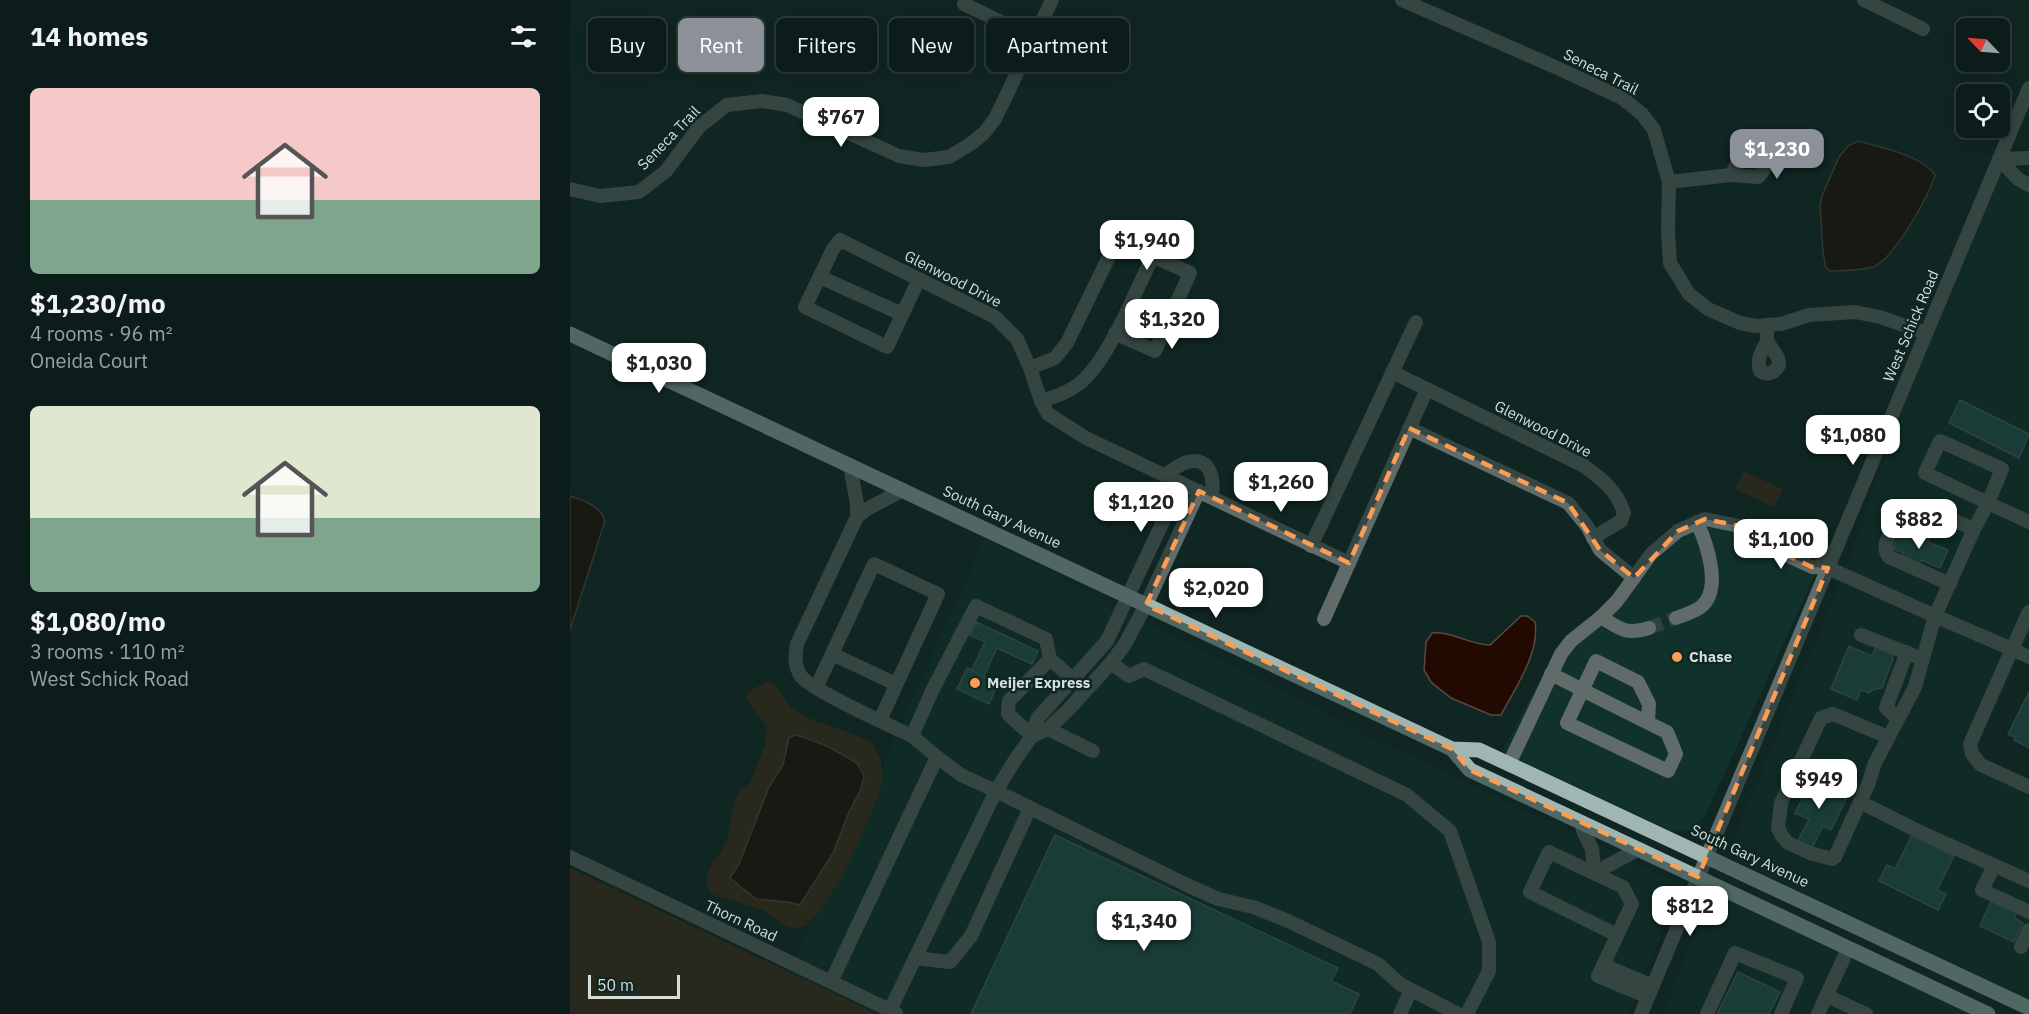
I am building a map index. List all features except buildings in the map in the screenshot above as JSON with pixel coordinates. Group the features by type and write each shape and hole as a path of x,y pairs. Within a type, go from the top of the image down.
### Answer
{"main road":[{"name":"South Gary Avenue","path":"570,334 1452,749 1479,750 2029,1008"},
{"name":"South Gary Avenue","path":"1452,749 1470,770 1988,1014"}],"street":[{"name":"Seneca Trail","path":"1043,18 1052,0"},
{"name":"Seneca Trail","path":"1402,0 1622,98 1642,114 1654,130 1669,182 1670,263 1683,285 1700,304 1723,317 1756,326 1781,324 1809,315 1855,312 1880,317 1926,333"},
{"path":"1864,0 1923,29"},
{"path":"964,4 993,18"},
{"name":"Seneca Trail","path":"570,189 600,196 639,192 666,171 699,127 728,105 762,101 787,105 898,156 924,160 949,157 984,133 995,119 1018,72"},
{"name":"West Schick Road","path":"1641,1014 2029,88"},
{"path":"1999,159 2029,158"},
{"path":"1999,159 2018,179 2029,185"},
{"path":"1669,182 1731,176"},
{"name":"Glenwood Drive","path":"820,277 833,249 840,240 995,317 1017,339 1048,414 1086,438 1349,563"},
{"path":"1030,368 1055,358 1067,343 1117,240 1191,273 1155,351 1115,333"},
{"path":"1041,401 1063,394 1089,375 1115,333 1152,256"},
{"path":"902,315 820,277 805,308 887,347 919,279"},
{"path":"1311,546 1416,322"},
{"path":"1767,325 1767,341"},
{"name":"Glenwood Drive","path":"1392,372 1584,466 1607,484 1620,501 1624,513 1621,520 1593,538"},
{"path":"1324,619 1427,389"},
{"path":"1409,428 1568,503 1587,526 1600,550 1634,578"},
{"path":"1888,737 1833,714 1824,715 1817,722 1781,803 1778,828 1788,843 1810,854 1832,859 1835,857 1868,785 1875,763 1915,687 1935,616 1988,503 2002,469 1940,441 1925,473 1988,503 2029,522"},
{"path":"1166,476 1176,466 1188,461 1197,460 1205,463 1212,473 1214,485 1212,498"},
{"path":"850,465 857,504 857,518"},
{"path":"894,1012 915,958 996,791 1032,736 1037,718 1107,641 1181,483"},
{"path":"903,490 867,509 857,518 797,645 795,661 801,678 816,688 912,736 937,758 962,775 1208,894 1269,912 1378,964 1400,984 1439,1010 1458,1014"},
{"path":"1032,736 1048,729 1111,663 1125,644 1146,605 1199,491"},
{"path":"1950,584 1889,557 1885,547 1894,528 1921,507 1974,529"},
{"path":"1509,764 1561,654 1571,641 1601,617 1651,554 1678,531 1705,519 1739,526 1756,534 1763,544 1812,567 1828,567 2029,657"},
{"path":"1676,618 1700,608 1710,596 1712,576 1697,522"},
{"path":"816,688 874,564 938,594 880,720"},
{"path":"912,736 933,689 976,606 1046,639 1050,658 1073,679"},
{"path":"2029,612 1970,744 1972,754 1981,765 2029,787"},
{"path":"1601,617 1634,633 1649,628"},
{"path":"1861,635 1923,659"},
{"path":"1898,718 1886,708 1907,652"},
{"path":"832,654 896,684"},
{"path":"1032,736 1008,714 1009,701 1050,658"},
{"path":"1551,674 1582,690 1648,723 1667,732 1676,754 1668,771 1567,723 1582,690 1596,661 1638,682 1649,704 1648,723"},
{"path":"1111,663 1129,676 1144,669 1407,795 1450,831 1489,942 1489,971 1467,1014"},
{"path":"1048,729 1093,751"},
{"path":"831,982 937,758"},
{"path":"1860,802 2029,881"},
{"path":"915,958 950,962 971,936 1030,808"},
{"path":"1582,823 1583,831 1592,849 1594,873"},
{"path":"1594,873 1639,849"},
{"path":"1617,935 1530,892 1549,852 1623,887 1632,904 1601,970 1650,991"},
{"name":"Thorn Road","path":"570,857 894,1012"},
{"path":"1994,866 1982,890 2029,912"},
{"path":"2021,947 2029,930"},
{"path":"1818,1014 1848,949"},
{"path":"1707,1014 1735,952 1797,978 1781,1014"},
{"path":"1400,1014 1412,990"},
{"path":"1827,996 1866,1014"}],"highlighted area":[{"path":"1409,428 1568,503 1600,550 1634,578 1678,531 1705,519 1739,526 1756,534 1763,544 1812,567 1828,568 1698,877 1470,770 1452,749 1146,605 1199,491 1349,563"}],"shaded area":[{"path":"1858,141 1911,157 1929,168 1935,175 1910,226 1881,262 1873,267 1857,270 1830,271 1826,268 1823,252 1820,205 1839,157 1848,146"},
{"path":"1999,168 2029,181 2029,636 1975,753 2029,778 2029,1000 1727,856 1854,548 1916,364"},
{"path":"1743,471 1783,489 1774,507 1735,489"},
{"path":"570,496 596,508 605,521 570,630"},
{"path":"1700,513 1743,520 1823,557 1705,816 1694,829 1680,832 1668,830 1502,752 1560,642 1598,612 1672,527"},
{"path":"985,538 1372,738 1683,885 1628,1014 877,1014 789,972"},
{"path":"1521,616 1527,616 1535,622 1534,646 1525,670 1501,715 1491,715 1451,698 1431,682 1424,670 1426,642 1432,633 1447,634 1490,645"},
{"path":"767,682 774,683 791,708 808,718 872,743 881,759 882,784 849,862 822,910 805,926 793,928 781,923 765,911 712,894 706,883 708,872 714,860 721,853 729,833 735,802 741,790 750,783 765,745 767,726 746,699 747,692"},
{"path":"797,735 827,746 857,763 864,776 861,789 833,853 800,905 756,899 730,878 739,864 769,787 783,765 789,737"},
{"path":"570,868 877,1014 570,1014"},
{"path":"1725,903 1740,905 1971,1014 1663,1014 1701,918 1714,905"}],"tunnel":[{"path":"1649,628 1676,618"}],"place":[{"name":"Chase","path":"1677,657"},
{"name":"Meijer Express","path":"975,683"}]}
